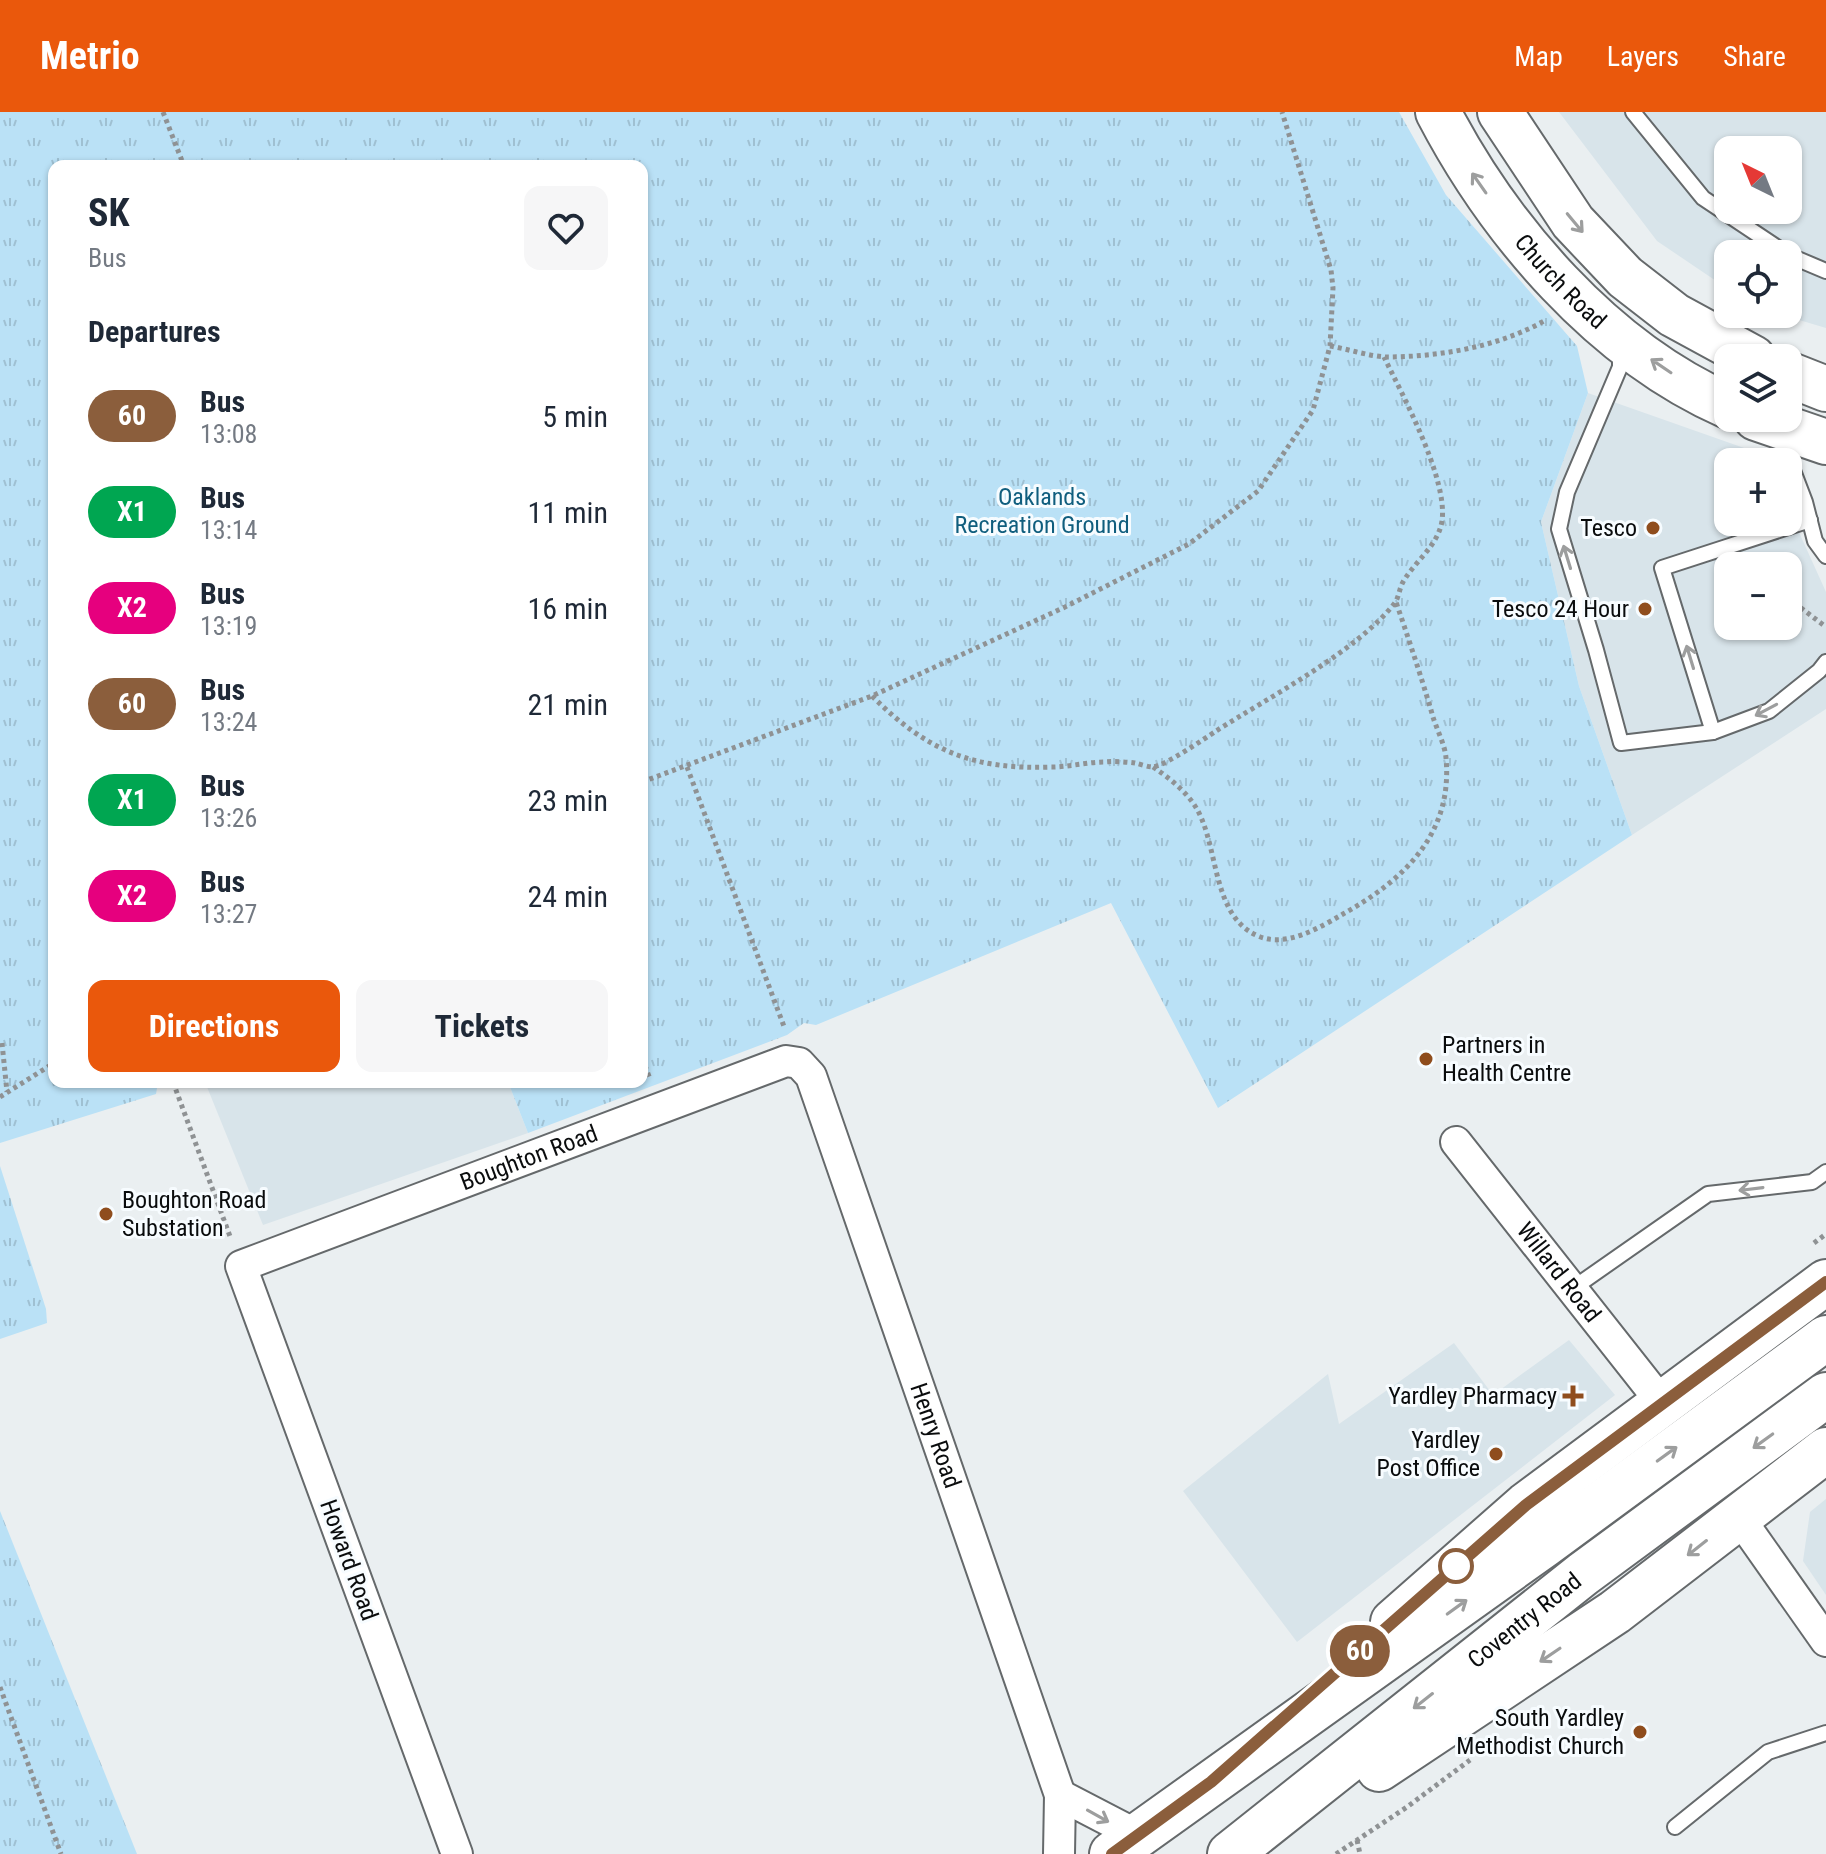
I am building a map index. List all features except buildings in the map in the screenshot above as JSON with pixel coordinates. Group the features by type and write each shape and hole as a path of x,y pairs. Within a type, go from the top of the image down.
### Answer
{"main road":[{"name":"Church Road","path":"1438,112 1463,160 1509,227 1572,297 1620,336 1701,394 1714,400"},
{"name":"Church Road","path":"1500,112 1573,222 1625,277 1674,315 1727,344"},
{"path":"1802,380 1826,389"},
{"path":"1796,432 1826,442"},
{"path":"1211,1782 1526,1505 1826,1282"},
{"path":"1125,1844 1544,1545 1826,1338"},
{"name":"Coventry Road","path":"1230,1854 1583,1574 1826,1395"},
{"path":"1250,1854 1615,1612 1826,1450"}],"street":[{"name":"Boughton Road","path":"241,1266 786,1061 805,1070"},
{"name":"Henry Road","path":"805,1070 1060,1795 1059,1854"},
{"name":"Willard Road","path":"1456,1142 1662,1403"},
{"name":"Howard Road","path":"241,1266 457,1854"},
{"path":"1738,1516 1822,1627"},
{"path":"1060,1795 1125,1844"}],"lane":[{"path":"1633,112 1703,198 1767,240"},
{"path":"1802,260 1826,271"},
{"path":"1620,336 1620,367 1567,492 1559,529 1621,743 1713,732 1769,711 1826,662"},
{"path":"1770,432 1810,520 1815,541 1826,556"},
{"path":"1713,732 1662,568 1810,520"},
{"path":"1572,1289 1708,1194 1812,1182 1826,1172"},
{"path":"1675,1827 1768,1752 1826,1733"}],"path":[{"path":"163,112 182,160"},
{"path":"648,780 872,696 1065,607 1189,544 1258,491 1313,410 1330,346 1331,270 1282,112"},
{"path":"1330,346 1384,357 1465,349 1493,343 1543,322 1572,297"},
{"path":"1153,767 1195,744 1356,639 1396,602 1402,583 1434,542 1442,524 1442,500 1437,476 1384,357"},
{"path":"872,696 918,737 952,753 988,764 1005,768 1055,767 1107,761 1153,767 1168,777 1195,805 1225,898 1244,927 1258,936 1286,939 1353,909 1386,887 1414,863 1434,829 1445,781 1446,755 1396,602"},
{"path":"1802,609 1826,627"},
{"path":"687,767 805,1070"},
{"path":"2,1043 7,1092"},
{"path":"0,1097 48,1067"},
{"path":"175,1088 241,1266"},
{"path":"0,1687 61,1854"},
{"path":"1357,1840 1360,1854"}],"shaded area":[{"path":"1559,112 1826,112 1826,328 1802,321 1802,240 1714,240 1714,280 1657,241"},
{"name":"Tesco 24 Hour","path":"1588,393 1744,448 1714,448 1714,536 1801,536 1826,592 1826,709 1632,835 1579,686 1541,522"},
{"path":"207,1088 510,1088 528,1133 263,1225"},
{"path":"1569,1340 1615,1395 1297,1642 1183,1491 1328,1374 1339,1424 1454,1343 1493,1395"},
{"path":"1826,1499 1826,1595 1803,1561 1810,1512"}],"green space":[{"name":"Oaklands Recreation Ground","path":"0,112 1399,112 1446,195 1577,346 1588,393 1541,522 1579,686 1632,835 1218,1108 1111,903 816,1025 804,1023 787,1035 648,1088 648,160 48,160 48,1088 157,1088 156,1094 0,1143"},
{"name":"Oaklands Recreation Ground","path":"510,1088 647,1088 528,1133"},
{"path":"0,1166 46,1309 47,1323 0,1339"},
{"path":"0,1511 137,1854 0,1854"}],"bus line":[{"name":"60","path":"1112,1854 1211,1782 1526,1505 1826,1282"}],"place":[{"name":"Tesco","path":"1653,528"},
{"name":"Tesco 24 Hour","path":"1645,609"},
{"name":"Partners in Health Centre","path":"1426,1059"},
{"name":"Boughton Road Substation","path":"106,1214"},
{"name":"Yardley Pharmacy","path":"1573,1396"},
{"name":"Yardley Post Office","path":"1496,1454"},
{"name":"South Yardley Methodist Church","path":"1640,1732"}]}
